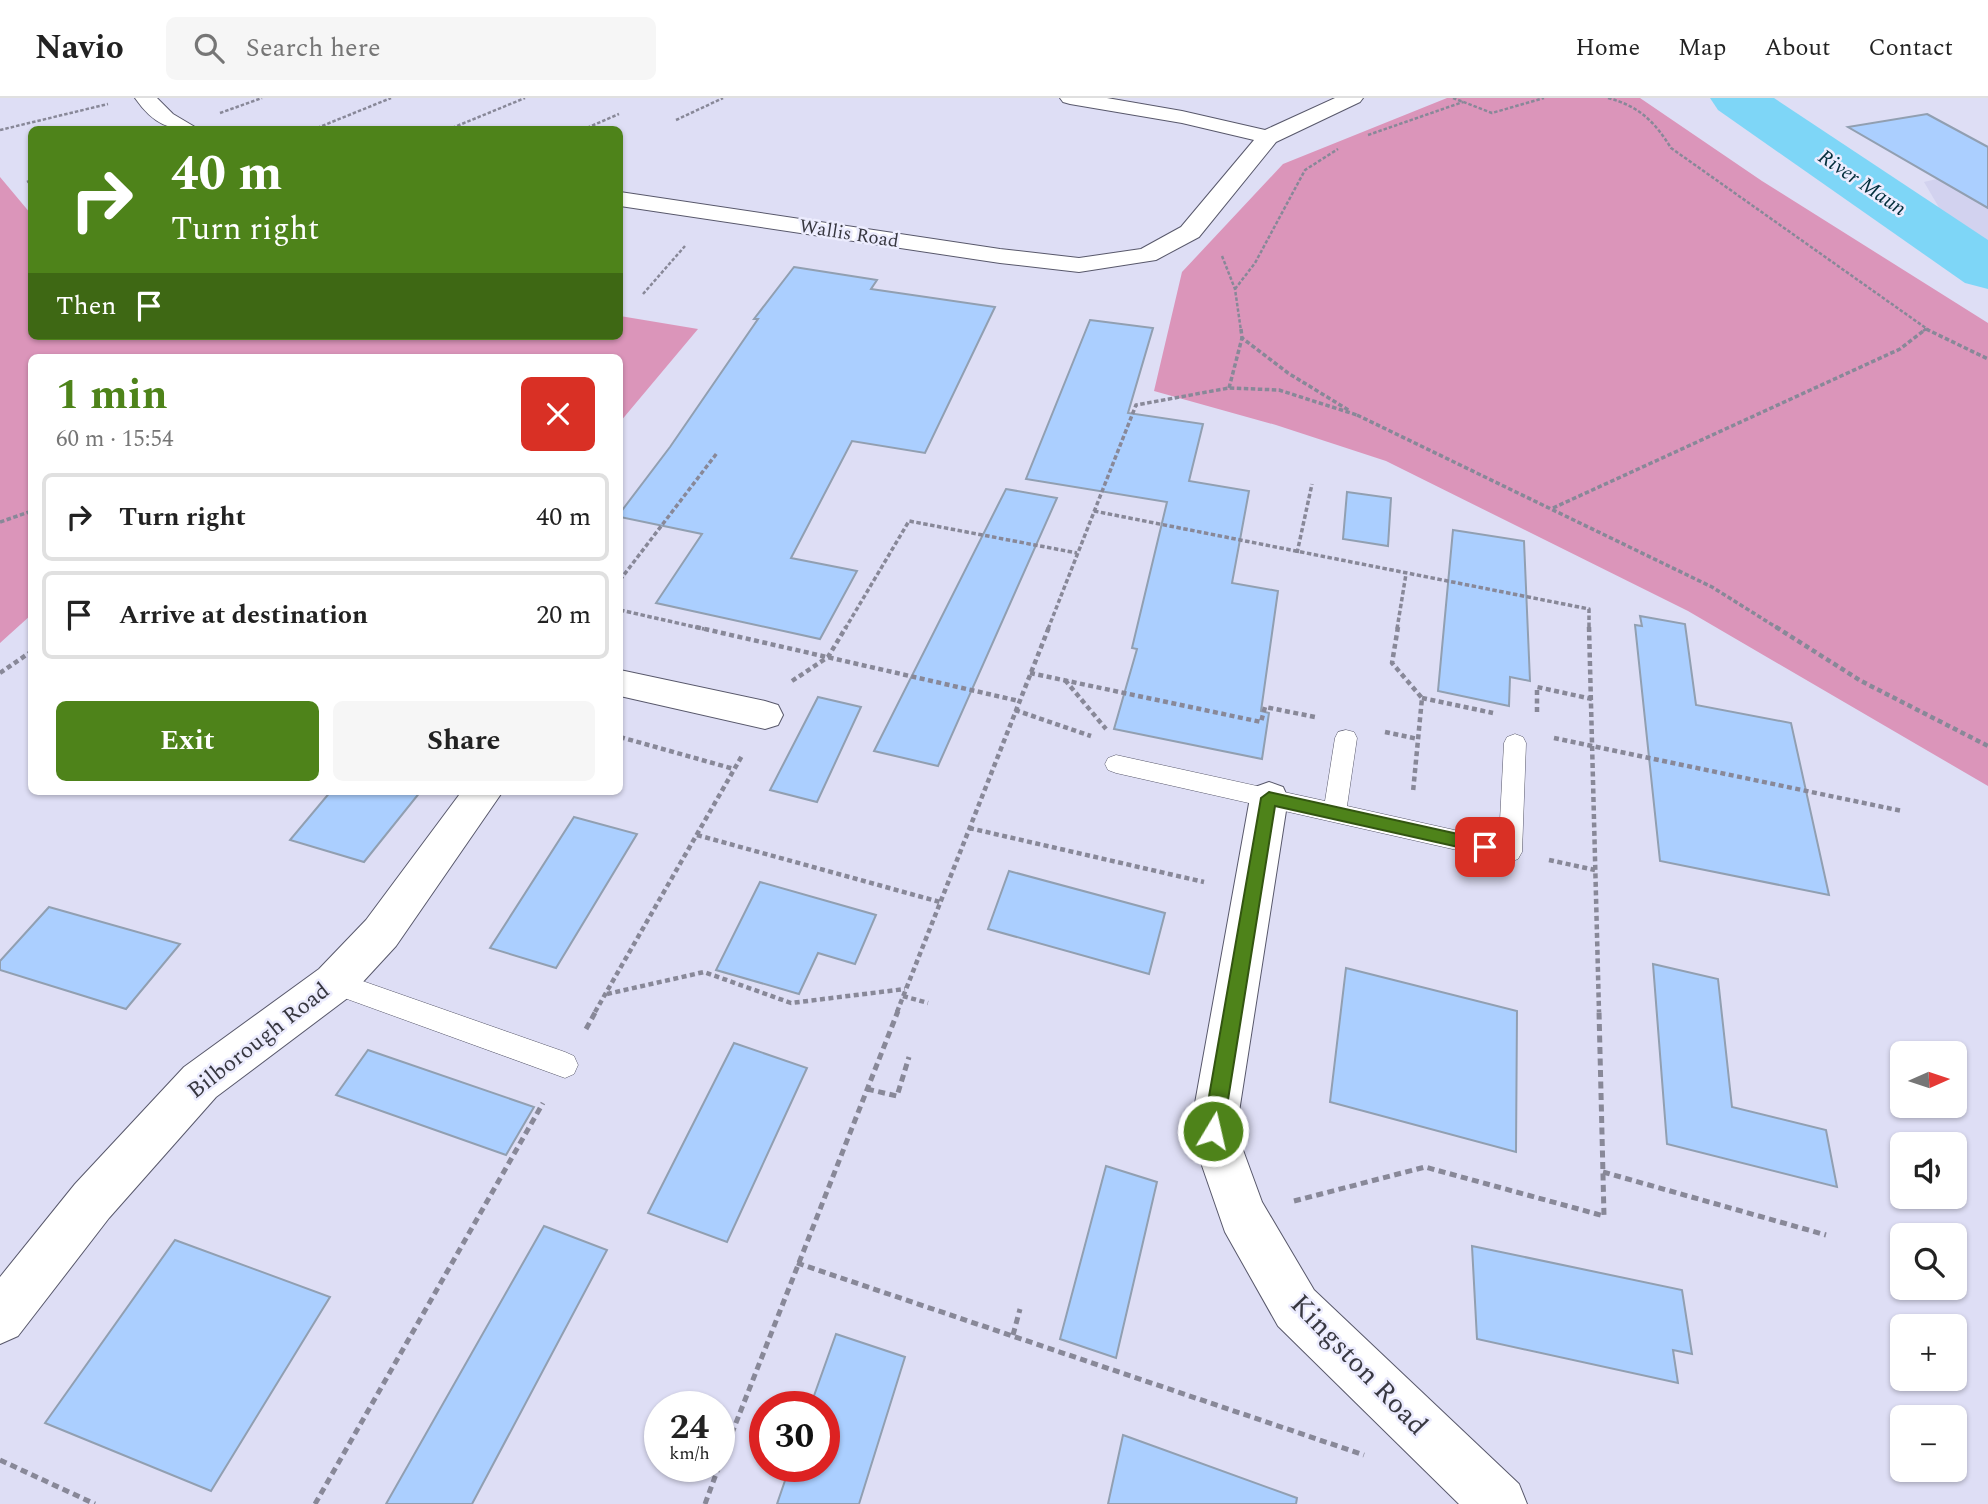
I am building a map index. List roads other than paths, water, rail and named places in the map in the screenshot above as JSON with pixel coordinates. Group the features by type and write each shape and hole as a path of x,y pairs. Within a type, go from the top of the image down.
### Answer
{"street":[{"path":"145,98 166,118 182,126"},
{"path":"1070,98 1182,117 1268,137 1353,98"},
{"name":"Wallis Road","path":"623,199 1000,256 1079,265 1147,256 1190,232 1268,137"},
{"path":"623,683 765,715"},
{"name":"Bilborough Road","path":"0,1318 92,1201 200,1082 334,983 381,933 481,795"},
{"name":"Kingston Road","path":"1269,798 1213,1131 1242,1215 1296,1308 1499,1504"}],"lane":[{"path":"1335,813 1346,738"},
{"path":"1118,755 1269,798 1510,852 1515,743"},
{"path":"334,983 565,1065"}],"waterway":[{"name":"River Maun","path":"1737,98 1988,269"}]}
